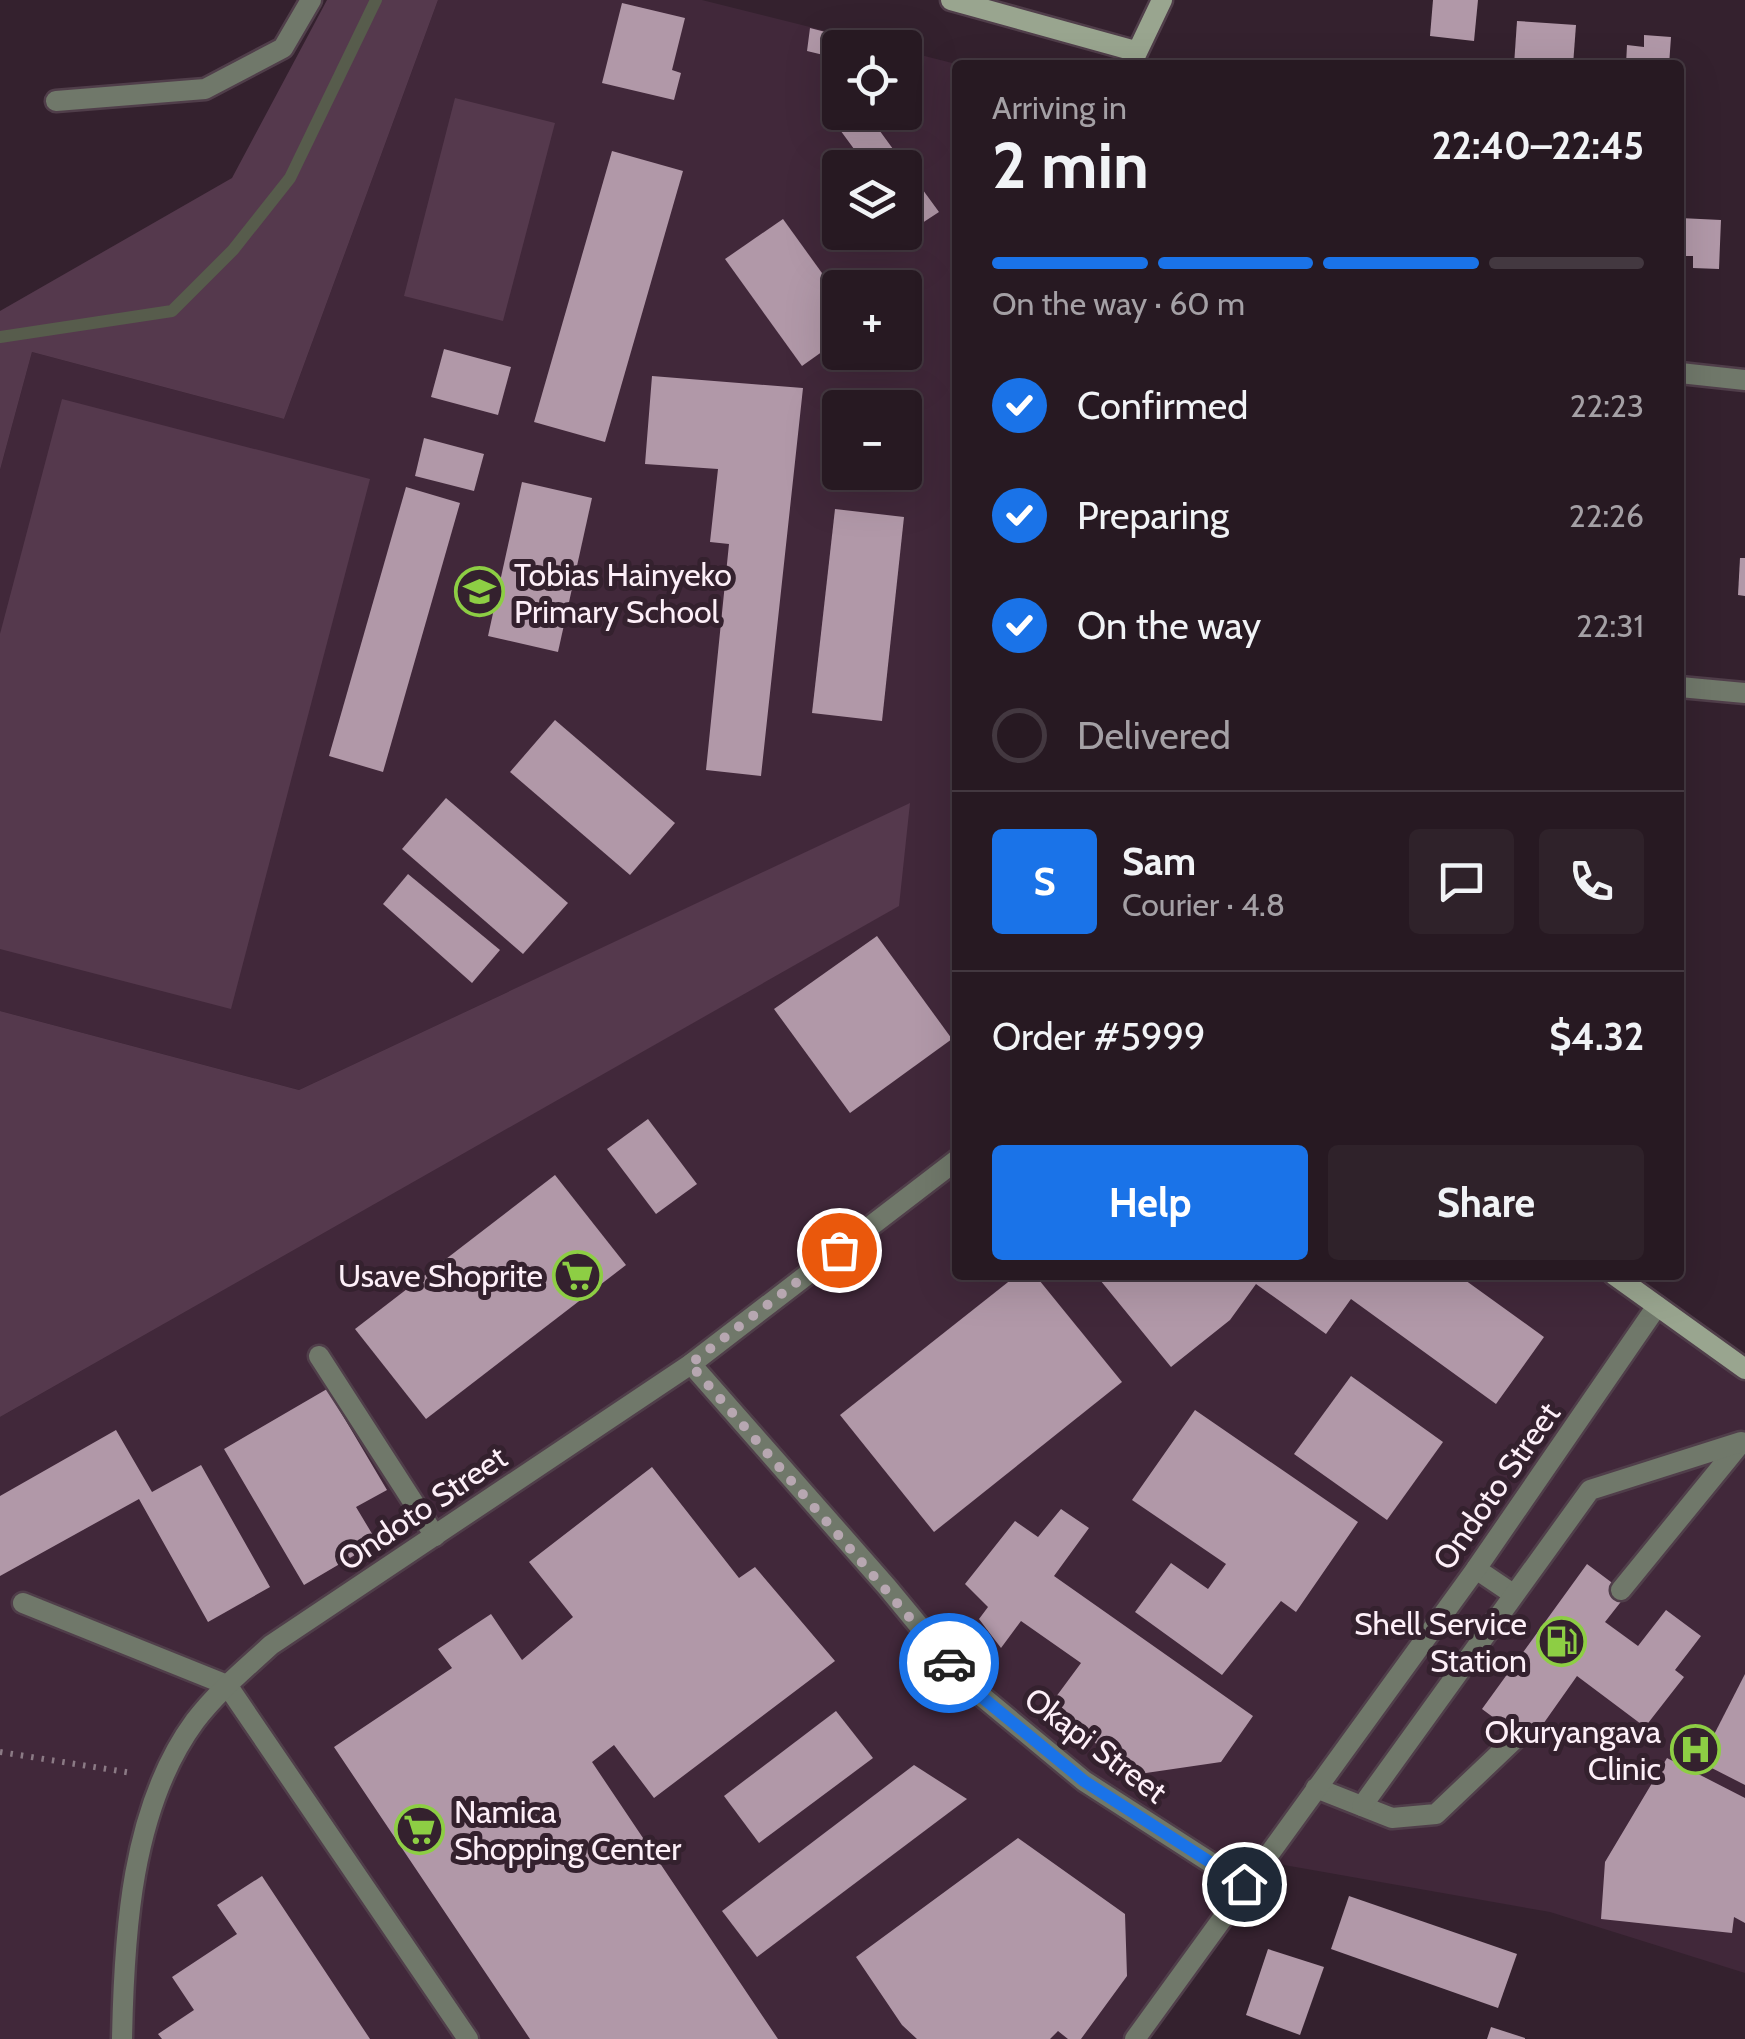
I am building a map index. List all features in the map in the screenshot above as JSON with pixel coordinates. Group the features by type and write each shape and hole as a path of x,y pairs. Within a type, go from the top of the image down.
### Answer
{"street":[{"path":"56,101 205,89 283,48 311,0"},
{"path":"951,0 1133,58 1162,0"},
{"path":"1684,373 1745,380"},
{"path":"1684,687 1745,693"},
{"name":"Ondoto Street","path":"122,2039 124,1953 146,1826 161,1778 195,1721 227,1685 272,1644 690,1364 952,1163"},
{"path":"1621,1280 1745,1369"},
{"name":"Ondoto Street","path":"1134,2039 1476,1569 1657,1306"},
{"path":"319,1356 435,1536"},
{"name":"Okapi Street","path":"690,1364 966,1684 1084,1781 1244,1884"},
{"path":"1622,1590 1743,1440"},
{"path":"1362,1806 1590,1490 1743,1440"},
{"path":"1476,1569 1513,1594"},
{"path":"24,1604 227,1685 468,2039"},
{"path":"1316,1788 1392,1818 1436,1814 1518,1736"}],"path":[{"path":"0,1752 161,1778"}],"shaded area":[{"path":"327,0 438,0 284,419 32,352 0,470 0,311 232,178"},
{"path":"438,0 702,0 822,30 822,130 922,130 922,55 952,63 952,1280 1621,1280 1745,1369 1745,1973 1550,1912 1262,1861 1135,2039 0,2039 0,1417 898,906 909,804 299,1090 0,1011 0,470 32,352 284,419"},
{"path":"455,98 555,123 503,321 404,296"},
{"path":"62,399 370,479 231,1009 0,949 0,634"},
{"path":"910,803 899,906 0,1417 0,1011 299,1090"}],"building":[{"path":"1433,0 1478,0 1474,41 1430,36"},
{"path":"622,3 685,18 672,70 681,73 674,100 602,83"},
{"path":"1517,21 1576,25 1573,60 1514,60"},
{"path":"810,28 822,31 822,55 807,51"},
{"path":"1644,35 1671,37 1669,60 1626,60 1627,45 1644,47"},
{"path":"840,130 879,130 894,150 855,150"},
{"path":"612,151 683,171 605,442 534,422"},
{"path":"922,189 939,212 922,223"},
{"path":"1684,218 1721,220 1719,269 1693,268 1693,256 1684,256"},
{"path":"783,219 822,273 822,352 802,366 725,259"},
{"path":"444,349 511,367 498,415 431,397"},
{"path":"652,376 803,388 761,776 706,770 729,544 710,542 718,469 645,464"},
{"path":"424,438 484,454 474,491 415,476"},
{"path":"522,482 592,498 558,652 488,636"},
{"path":"406,487 460,503 383,772 329,756"},
{"path":"835,509 904,517 882,721 812,713"},
{"path":"1740,558 1745,558 1745,596 1738,595"},
{"path":"555,720 675,823 630,875 510,772"},
{"path":"446,798 568,903 523,954 402,849"},
{"path":"408,874 500,950 472,983 383,904"},
{"path":"877,936 952,1039 850,1113 774,1009"},
{"path":"648,1119 697,1184 656,1214 607,1149"},
{"path":"555,1175 626,1265 426,1419 355,1329"},
{"path":"1011,1280 1039,1280 1122,1382 934,1532 840,1415"},
{"path":"1100,1280 1465,1280 1544,1337 1496,1404 1351,1299 1326,1334 1256,1284 1230,1320 1171,1367"},
{"path":"1351,1376 1443,1442 1387,1520 1294,1454"},
{"path":"327,1389 387,1490 356,1507 377,1542 304,1585 224,1449"},
{"path":"1195,1410 1358,1522 1296,1612 1281,1601 1222,1675 1135,1612 1171,1563 1208,1589 1226,1564 1132,1500"},
{"path":"116,1430 152,1492 201,1465 270,1587 208,1622 139,1499 0,1576 0,1496"},
{"path":"652,1467 739,1578 755,1567 835,1661 654,1798 614,1745 592,1762 778,2039 530,2039 334,1747 452,1668 438,1649 491,1614 522,1660 573,1617 529,1562"},
{"path":"1061,1509 1089,1528 1054,1576 1253,1716 1221,1762 1139,1774 1047,1709 1081,1663 1021,1621 1001,1648 979,1619 988,1607 965,1584 1015,1521 1038,1537"},
{"path":"1587,1564 1627,1594 1605,1622 1638,1646 1666,1610 1701,1636 1675,1670 1684,1677 1645,1727 1577,1676 1529,1744 1482,1709"},
{"path":"1745,1674 1745,1785 1700,1762"},
{"path":"836,1711 873,1758 759,1843 724,1796"},
{"path":"1667,1758 1745,1798 1745,1923 1734,1917 1732,1933 1601,1919 1605,1862"},
{"path":"914,1765 967,1799 757,1957 722,1911"},
{"path":"1018,1838 1125,1914 1127,1976 1081,2039 1068,2039 1058,2031 1050,2039 917,2039 902,2025 856,1957"},
{"path":"262,1876 370,2039 162,2039 158,2034 194,2010 172,1977 237,1934 217,1905"},
{"path":"1349,1896 1517,1954 1498,2008 1331,1949"},
{"path":"1268,1949 1324,1967 1300,2035 1246,2015"},
{"path":"1491,2027 1525,2038 1525,2039 1487,2039"}],"waterway":[{"path":"0,337 172,311 233,250 290,178 376,0"}],"way so far":[{"path":"839,1250 690,1364 949,1663"}],"place":[{"name":"Tobias Hainyeko Primary School","path":"479,592"},
{"name":"Usave Shoprite","path":"578,1275"},
{"name":"Shell Service Station","path":"1562,1641"},
{"name":"Okuryangava Clinic","path":"1696,1749"},
{"name":"Namica Shopping Center","path":"419,1829"}],"route":[{"path":"949,1663 966,1684 1084,1781 1244,1884"}]}
